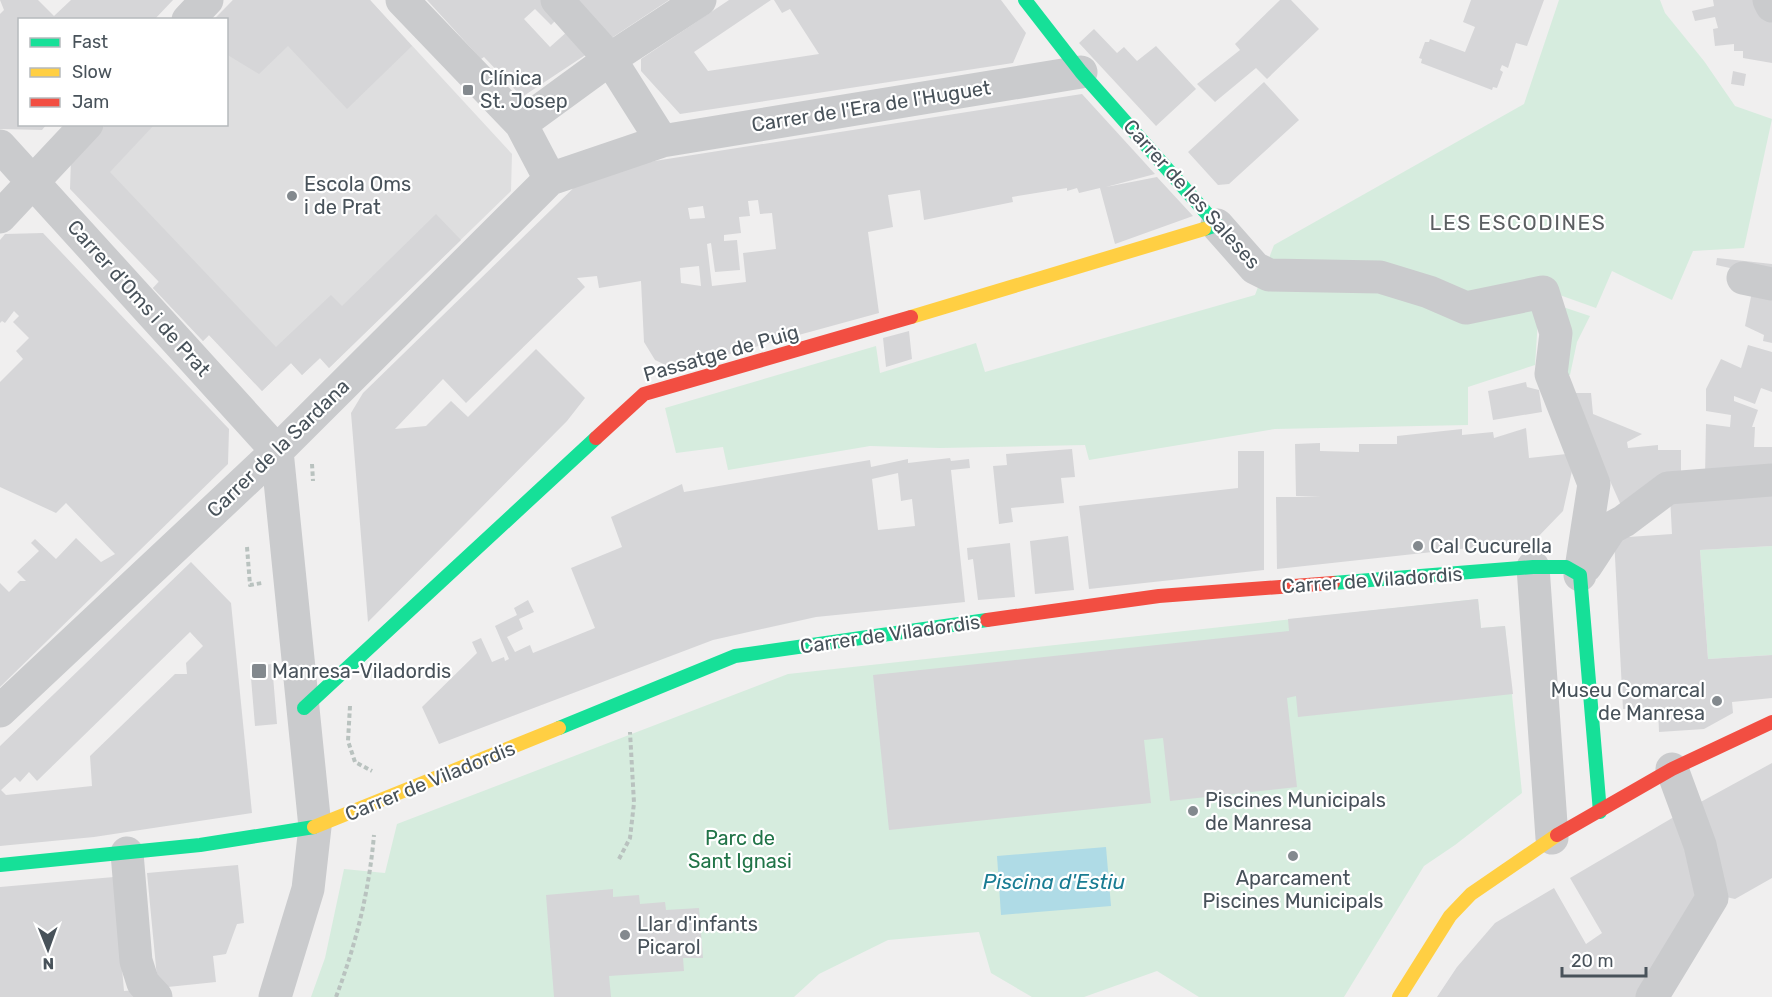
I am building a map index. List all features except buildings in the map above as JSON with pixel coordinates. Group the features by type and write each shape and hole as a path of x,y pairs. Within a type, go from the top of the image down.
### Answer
{"street":[{"path":"190,18 207,0"},
{"path":"402,0 521,124 550,179"},
{"path":"557,0 610,59 662,141"},
{"path":"521,124 610,59 700,0"},
{"name":"Carrer de les Saleses","path":"1025,0 1081,72 1255,268 1269,275 1380,277 1429,292 1466,308 1543,292 1556,333 1551,375 1594,484 1580,575"},
{"path":"1769,0 1772,6"},
{"name":"Carrer de l'Era de l'Huguet","path":"550,179 662,141 1081,72"},
{"path":"0,217 85,126"},
{"name":"Carrer d'Oms i de Prat","path":"0,146 277,452"},
{"name":"Carrer de la Sardana","path":"0,711 277,452 550,179"},
{"name":"Passatge de Puig","path":"304,708 644,394 807,349 1217,225"},
{"path":"275,997 308,889 315,827 277,452"},
{"path":"1600,812 1580,575 1611,528 1668,488 1772,480"},
{"path":"1533,567 1552,838"},
{"name":"Carrer de Viladordis","path":"0,865 243,840 315,827 735,656 1159,596 1533,567 1566,567 1580,575"},
{"path":"1399,997 1450,916 1471,894 1552,838 1672,769 1772,722"},
{"path":"1652,997 1712,898 1700,845 1672,769"},
{"path":"128,853 136,961 143,983 156,997"}],"path":[{"path":"248,547 250,585"},
{"path":"259,674 267,675"},
{"path":"619,859 630,838 634,802 633,755 623,702"},
{"path":"336,997 354,948 370,882 376,803"}],"shaded area":[{"name":"Escola Oms i de Prat","path":"233,0 370,0 512,154 511,191 329,368 320,358 302,375 291,363 262,391 209,335 203,341 153,288 159,281 71,159 105,126 228,126 228,18 215,18"}],"green space":[{"path":"1559,0 1660,0 1665,13 1704,61 1735,106 1772,119 1744,248 1693,251 1672,300 1612,271 1596,308 1540,288 1535,365 1468,387 1468,425 1275,429 1089,460 1085,445 940,448 870,446 728,470 723,447 676,453 665,408 876,346 880,373 976,343 985,372 1255,295 1274,245 1524,104"},
{"path":"1554,304 1590,316 1577,342 1570,375 1556,373"},
{"path":"1772,546 1772,655 1708,659 1700,550"},
{"name":"Parc de Sant Ignasi","path":"1478,599 1481,628 1505,626 1522,793 1424,866 1344,997 1199,997 1157,971 1084,997 1032,997 991,973 979,932 888,940 819,974 794,997 311,997 325,958 344,869 385,873 397,824 788,674"}],"water":[{"name":"Piscina d'Estiu","path":"1106,847 1111,906 1001,915 997,856"}],"traffic: fast":[{"path":"1025,0 1081,72 1217,225 1204,229"},
{"path":"304,708 596,438"},
{"path":"1333,583 1533,567 1566,567 1580,575 1600,812"},
{"path":"559,728 735,656 987,620"},
{"path":"0,865 200,845 314,827"}],"traffic: slow":[{"path":"911,317 1204,229"},
{"path":"314,827 559,728"},
{"path":"1399,997 1450,916 1471,894 1557,835"}],"traffic: jam":[{"path":"596,438 644,394 911,317"},
{"path":"987,620 1159,596 1333,583"},
{"path":"1557,835 1672,769 1772,722"}],"place":[{"name":"Clínica St. Josep","path":"468,90"},
{"name":"Escola Oms i de Prat","path":"292,196"},
{"name":"Cal Cucurella","path":"1418,546"},
{"name":"Manresa-Viladordis","path":"259,671"},
{"name":"Museu Comarcal de Manresa","path":"1717,701"},
{"name":"Piscines Municipals de Manresa","path":"1193,811"},
{"name":"Aparcament Piscines Municipals","path":"1293,856"},
{"name":"Llar d'infants Picarol","path":"625,935"}],"district":[{"name":"LES ESCODINES","path":"1518,222"}]}
